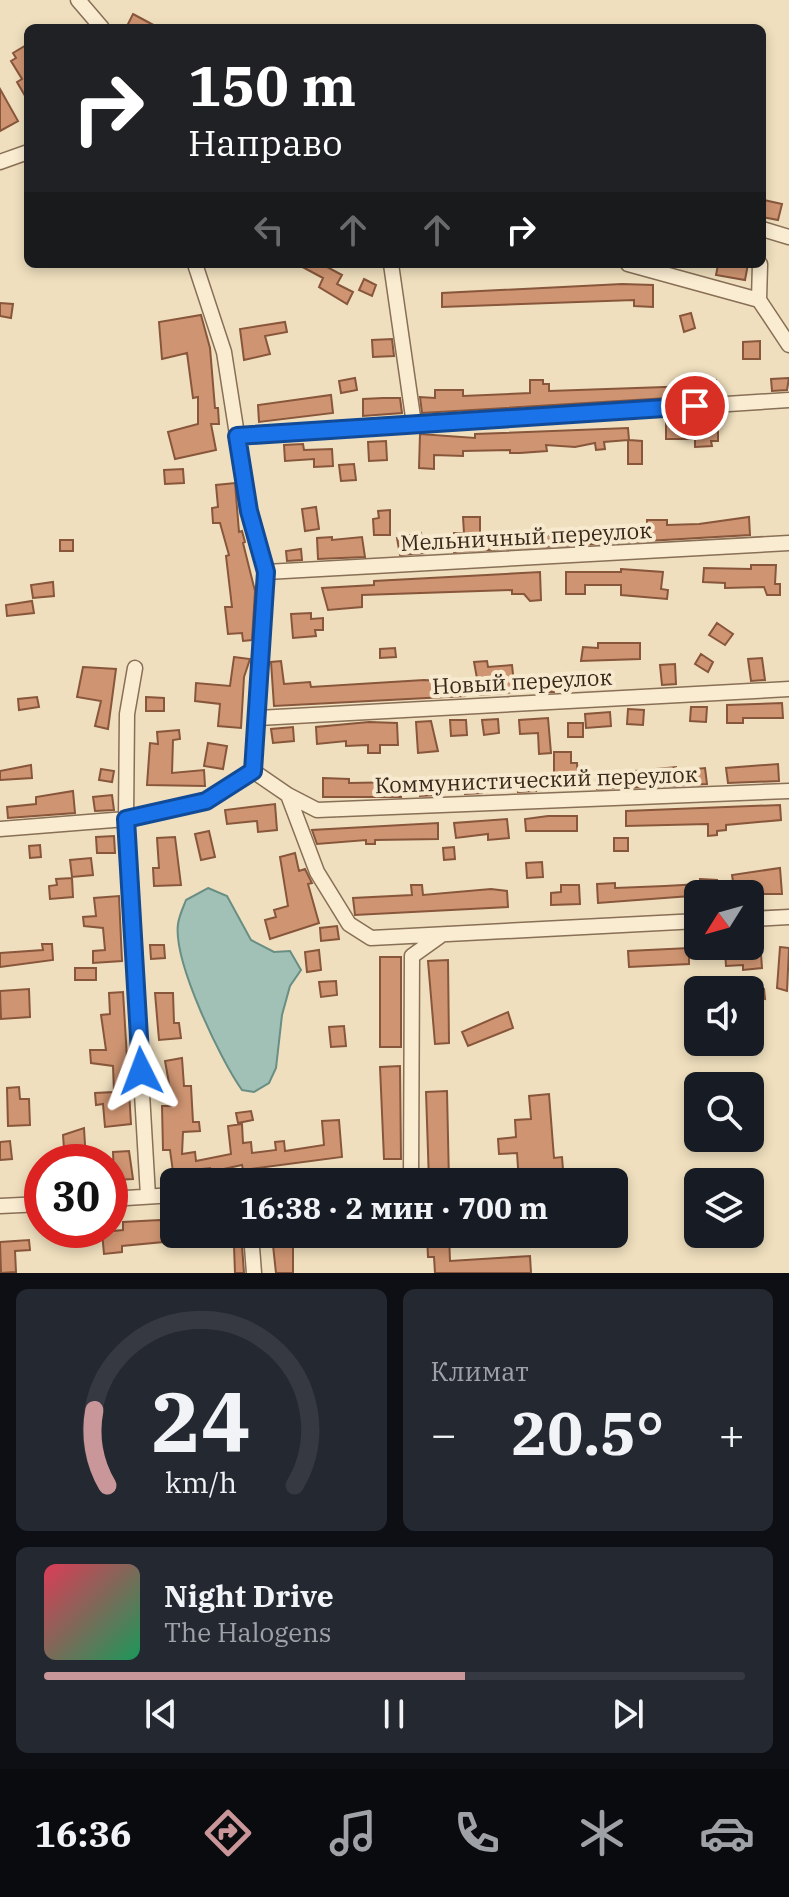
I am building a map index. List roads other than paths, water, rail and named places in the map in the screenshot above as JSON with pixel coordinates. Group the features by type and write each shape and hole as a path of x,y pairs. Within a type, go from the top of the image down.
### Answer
{"street":[{"path":"78,0 99,24"},
{"path":"0,162 24,153"},
{"path":"766,230 789,237"},
{"path":"0,829 126,819 206,801 253,771 266,572 249,511 224,352 196,268"},
{"path":"392,268 414,424"},
{"path":"643,268 759,300"},
{"path":"760,268 759,300 787,341"},
{"path":"237,436 789,400"},
{"name":"Мельничный переулок","path":"266,572 789,543"},
{"path":"135,668 127,714 126,819 148,1196"},
{"name":"Новый переулок","path":"258,718 789,689"},
{"name":"Коммунистический переулок","path":"253,771 317,810 789,791"},
{"path":"288,795 317,872 349,924 371,938 684,922"},
{"path":"764,918 789,917"},
{"path":"411,1168 412,956 441,935"},
{"path":"128,1198 160,1196"},
{"path":"0,1206 24,1205"},
{"path":"252,1248 254,1273"}],"water":[{"path":"208,888 227,896 251,940 274,952 290,951 301,970 290,986 282,1015 276,1068 269,1083 254,1092 242,1090 222,1056 190,985 178,940 178,924 186,900"}]}
